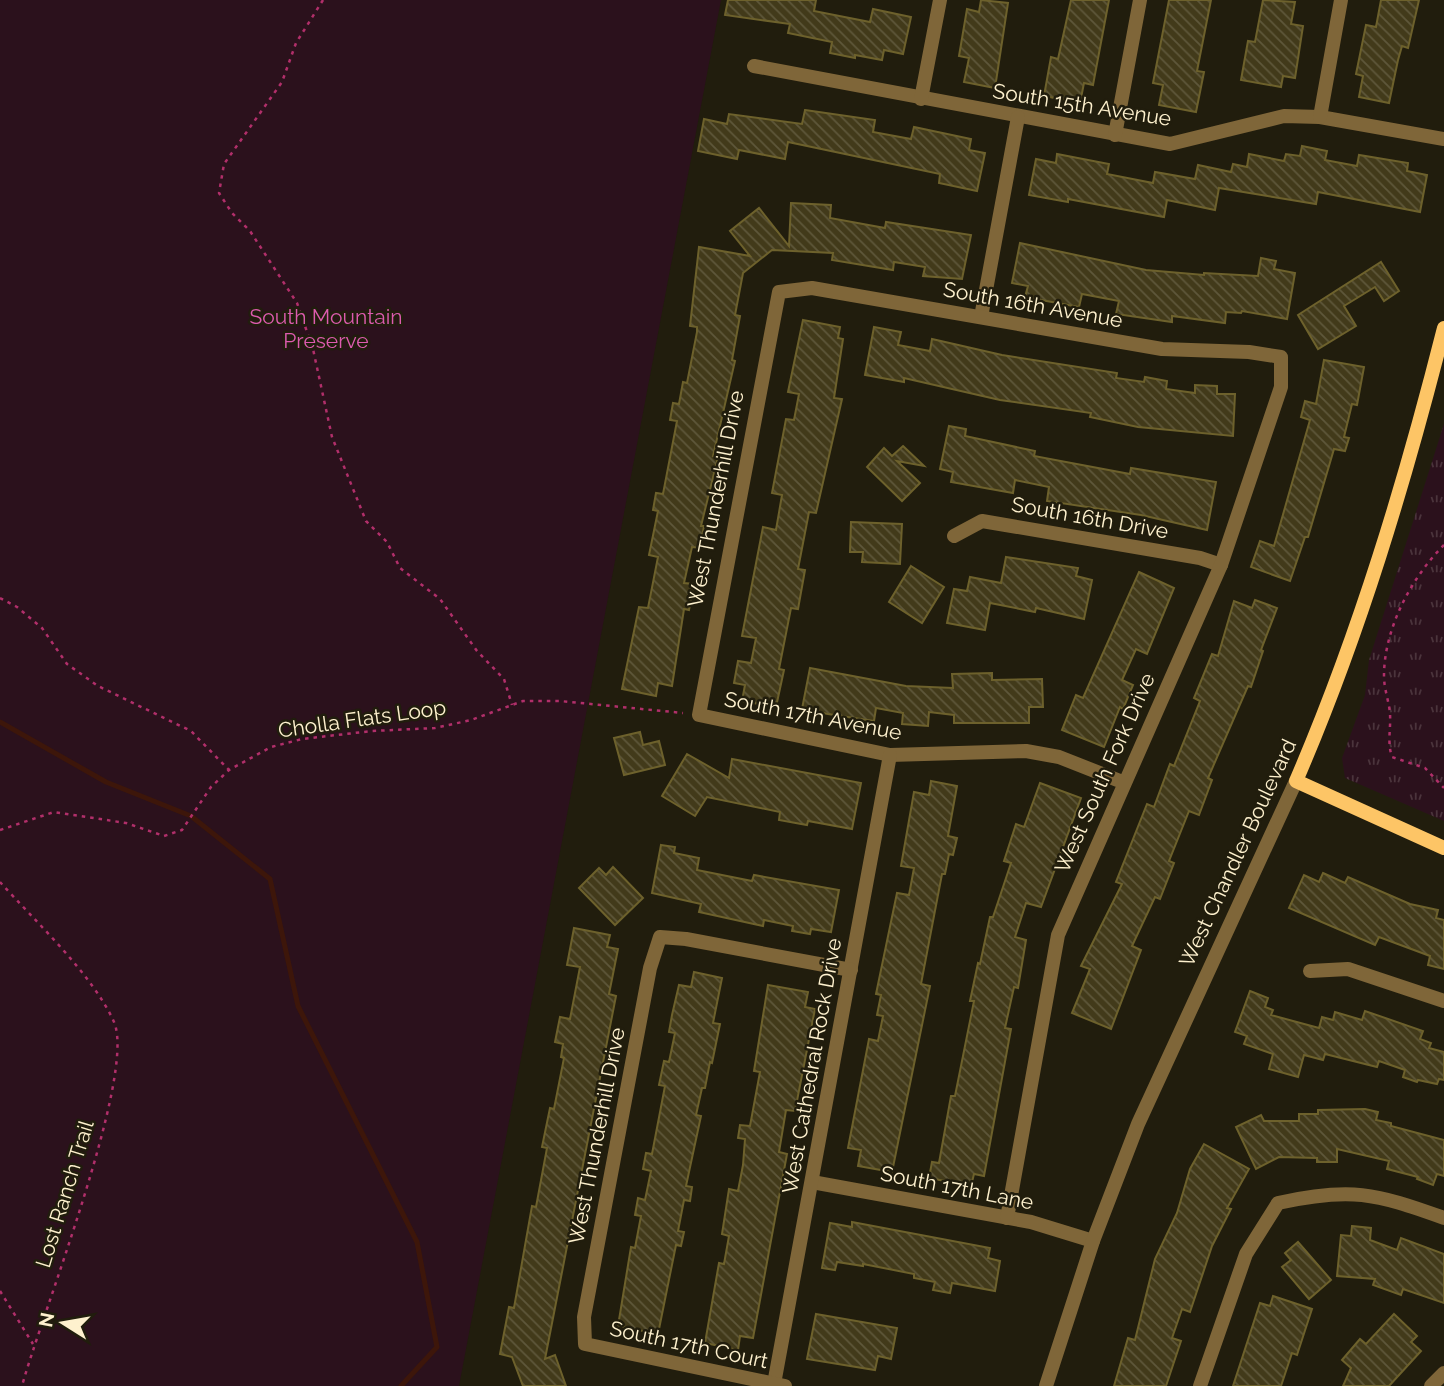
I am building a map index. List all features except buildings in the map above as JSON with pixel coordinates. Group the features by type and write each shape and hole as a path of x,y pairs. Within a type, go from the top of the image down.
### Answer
{"main road":[{"name":"West Chandler Boulevard","path":"1296,781 1325,713 1377,565 1444,328"},
{"path":"1296,781 1444,848"}],"street":[{"path":"921,99 940,0"},
{"path":"1115,135 1140,0"},
{"path":"1320,117 1341,0"},
{"name":"South 15th Avenue","path":"754,66 1170,144 1284,116 1320,117 1444,139"},
{"path":"981,317 1018,117"},
{"name":"South 16th Avenue","path":"779,292 812,288 1162,349 1249,352 1281,357"},
{"name":"West Thunderhill Drive","path":"699,715 779,292"},
{"name":"West South Fork Drive","path":"1006,1218 1058,935 1221,565 1281,387 1281,357"},
{"name":"South 16th Drive","path":"954,536 982,521 1200,558 1221,565"},
{"name":"South 17th Avenue","path":"699,715 890,755 1026,751 1059,757 1125,783"},
{"name":"West Cathedral Rock Drive","path":"780,1385 812,1182 890,755"},
{"name":"West Chandler Boulevard","path":"1046,1386 1093,1241 1163,1066 1296,781"},
{"name":"West Thunderhill Drive","path":"584,1344 584,1317 650,968 660,937 686,939 850,970"},
{"path":"1310,971 1348,969 1444,1001"},
{"name":"South 17th Lane","path":"812,1182 1006,1218 1093,1241"},
{"path":"1200,1386 1246,1254 1278,1203 1315,1195 1350,1193 1387,1197 1444,1218"},
{"name":"South 17th Court","path":"584,1344 780,1385"},
{"path":"1432,1386 1444,1373"}],"path":[{"path":"323,0 296,43 282,82 224,164 219,193 232,213 250,231 297,303 313,349 332,437 366,521 387,542 400,568 440,599 477,651 504,679 512,705"},
{"path":"1444,545 1424,565 1409,591 1386,650 1384,675 1390,711 1388,745 1392,757 1425,768 1444,788"},
{"path":"0,598 17,607 42,628 66,664 98,686 191,731 229,770"},
{"name":"Cholla Flats Loop","path":"0,830 54,812 126,823 164,836 182,830 211,787 229,770 271,747 302,740 435,728 523,701 560,701 699,715"},
{"name":"Lost Ranch Trail","path":"0,882 97,992 115,1024 118,1046 101,1144 33,1344 22,1386"},
{"path":"0,1291 33,1344"}],"green space":[{"name":"South Mountain Preserve","path":"0,0 721,0 459,1386 0,1386"},
{"path":"1444,424 1444,821 1345,778 1342,758 1365,695 1369,660"}],"waterway":[{"path":"0,722 106,782 191,816 270,879 298,1006 417,1242 437,1347 401,1386"}]}
